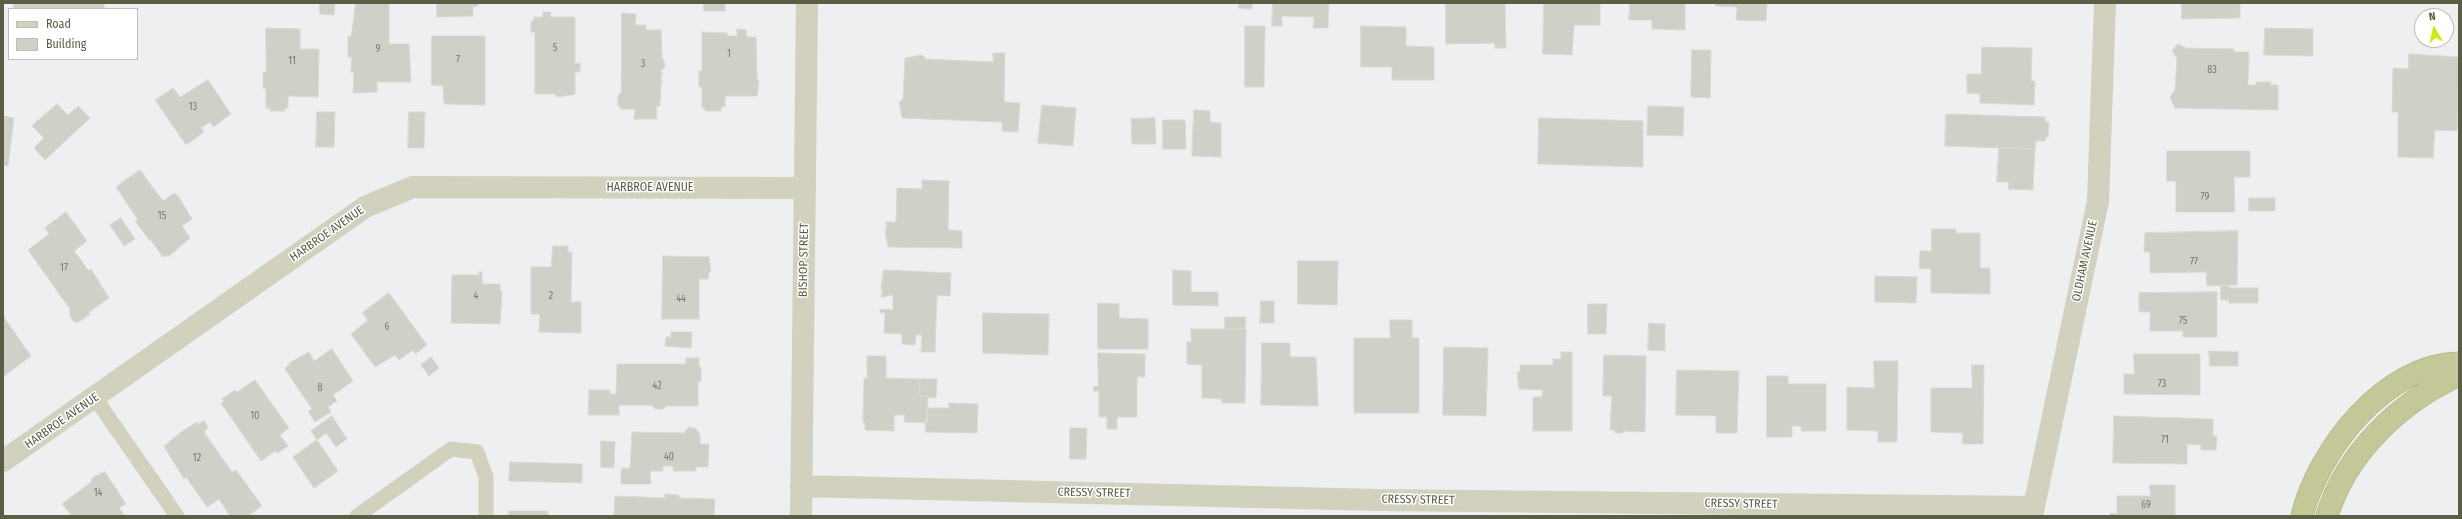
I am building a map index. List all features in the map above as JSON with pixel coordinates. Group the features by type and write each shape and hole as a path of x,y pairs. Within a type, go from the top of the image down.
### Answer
{"highway":[{"path":"2302,516 2307,494 2328,453 2351,424 2382,395 2412,374 2431,367 2459,363"},
{"path":"2327,516 2345,476 2370,441 2400,413 2435,388 2459,375"}],"street":[{"name":"BISHOP STREET","path":"801,516 807,3"},
{"name":"OLDHAM AVENUE","path":"2033,512 2098,201 2105,3"},
{"name":"HARBROE AVENUE","path":"3,461 95,398 365,207 413,187 806,188"},
{"name":"CRESSY STREET","path":"801,486 1378,508 2033,512"}],"lane":[{"path":"95,398 177,516"},
{"path":"357,516 451,448 477,452 486,477 486,516"}],"building":[{"path":"14,3 104,3 104,8 14,8"},
{"path":"320,3 335,3 334,15 320,14"},
{"path":"356,3 389,3 389,44 409,44 411,82 377,82 377,92 353,93 354,72 351,72 352,57 348,57 348,36 351,36"},
{"path":"437,3 478,3 478,6 473,7 473,16 437,17"},
{"path":"704,3 725,3 725,11 704,11"},
{"path":"1239,3 1252,3 1252,9 1239,8"},
{"path":"1273,3 1329,3 1328,28 1313,28 1314,17 1282,16 1282,26 1272,26"},
{"path":"1446,3 1505,3 1506,48 1495,48 1495,43 1446,44"},
{"path":"1544,3 1600,3 1600,25 1574,25 1572,55 1543,54"},
{"path":"1630,3 1685,3 1685,30 1652,29 1652,20 1629,20"},
{"path":"1716,3 1767,3 1766,21 1736,20 1737,7 1716,6"},
{"path":"2182,3 2240,3 2240,18 2182,19"},
{"path":"543,12 551,12 550,17 575,17 575,64 580,63 580,72 575,72 575,94 558,97 554,94 535,94 535,32 531,32 531,21 534,21 534,17 543,17"},
{"path":"622,13 636,14 635,25 646,25 646,30 661,30 662,58 664,60 665,67 661,71 663,75 661,75 661,82 663,81 661,84 660,106 656,106 657,119 634,119 635,109 621,109 618,105 618,96 621,92"},
{"path":"1245,26 1265,26 1264,87 1245,87"},
{"path":"1361,26 1406,27 1406,46 1434,47 1434,80 1392,80 1392,67 1361,67"},
{"path":"266,28 300,29 300,49 319,49 318,97 288,96 288,108 285,108 285,111 270,111 270,108 266,108 266,88 263,88 263,72 266,72"},
{"path":"2265,28 2313,29 2313,56 2264,55"},
{"path":"737,29 746,30 747,37 756,37 757,80 759,80 757,96 725,96 725,107 721,107 721,111 705,111 705,108 702,108 702,87 699,87 699,71 702,71 702,32 727,33 727,36 737,36"},
{"path":"432,36 485,36 485,105 444,104 443,86 432,85"},
{"path":"2178,44 2186,48 2234,49 2234,52 2249,52 2248,85 2256,85 2256,82 2271,82 2270,85 2278,85 2278,110 2175,108 2170,97 2175,90 2177,58 2172,51"},
{"path":"1982,47 2032,48 2031,81 2035,81 2034,105 1980,103 1980,94 1967,93 1967,74 1981,74"},
{"path":"1692,50 1711,50 1710,98 1691,97"},
{"path":"993,53 1005,53 1004,102 1020,103 1018,132 1002,131 1002,122 902,118 899,102 903,99 905,58 922,55 926,59 993,62"},
{"path":"2409,54 2459,57 2457,131 2435,130 2433,158 2398,157 2398,112 2392,112 2393,68 2408,69"},
{"path":"208,80 231,114 213,127 210,122 201,128 204,132 186,145 155,100 173,88 180,97"},
{"path":"57,104 68,115 78,106 90,118 45,160 34,148 44,138 32,126"},
{"path":"1042,105 1076,108 1073,146 1038,143"},
{"path":"1648,106 1684,107 1683,136 1647,135"},
{"path":"1194,110 1210,111 1210,122 1221,123 1221,157 1192,156"},
{"path":"317,112 335,112 334,147 316,147"},
{"path":"409,112 425,112 424,148 408,148"},
{"path":"1946,114 2045,117 2045,122 2049,122 2048,137 2046,137 2045,141 2036,141 2035,149 1945,146"},
{"path":"3,116 14,118 8,166 3,165"},
{"path":"1155,118 1156,144 1132,144 1131,119"},
{"path":"1539,118 1643,121 1643,167 1538,164"},
{"path":"1163,120 1185,120 1186,149 1163,149"},
{"path":"1999,148 2035,149 2033,190 2008,189 2009,182 1997,182"},
{"path":"2167,151 2250,151 2250,177 2234,177 2235,212 2176,212 2176,181 2167,181"},
{"path":"140,170 163,201 174,193 179,197 192,219 182,226 190,238 168,257 167,255 163,257 135,221 138,220 116,187"},
{"path":"922,180 949,181 948,230 962,231 962,248 888,247 885,231 888,225 886,225 886,222 896,222 897,188 922,189"},
{"path":"2249,198 2275,198 2275,211 2249,211"},
{"path":"66,212 87,241 74,251 89,271 91,269 109,298 89,312 90,314 79,322 74,322 70,316 70,309 28,250 49,234 45,228"},
{"path":"121,218 135,239 124,246 110,225"},
{"path":"1932,229 1956,229 1956,233 1980,233 1980,268 1990,268 1990,294 1931,293 1931,269 1919,268 1920,251 1931,251"},
{"path":"2238,231 2237,285 2207,286 2206,272 2150,273 2150,252 2144,252 2145,233"},
{"path":"553,246 568,246 568,252 572,252 571,302 581,302 581,333 539,332 540,314 531,314 531,267 551,267"},
{"path":"663,256 709,257 711,272 709,272 708,279 699,279 699,319 662,319"},
{"path":"1298,261 1338,261 1337,305 1298,304"},
{"path":"884,270 951,273 950,296 937,295 935,352 921,352 922,335 916,335 915,345 902,344 902,334 884,333 885,313 880,313 880,309 893,310 893,295 881,297 881,295 883,295 881,287"},
{"path":"1173,270 1191,271 1191,292 1218,292 1218,306 1173,305"},
{"path":"479,272 482,272 482,284 500,284 500,291 502,291 500,324 451,323 452,275 479,275"},
{"path":"1875,276 1917,277 1916,303 1875,302"},
{"path":"2221,286 2229,286 2229,288 2258,288 2258,303 2229,303 2229,300 2221,300"},
{"path":"2217,292 2217,337 2183,337 2183,331 2150,331 2150,312 2139,312 2139,293"},
{"path":"389,293 427,345 415,354 413,350 399,360 395,355 375,367 351,334 368,320 362,313"},
{"path":"1261,301 1274,301 1274,323 1260,323"},
{"path":"1098,303 1119,304 1119,318 1148,319 1148,349 1098,349"},
{"path":"1588,304 1607,304 1606,334 1588,334"},
{"path":"983,313 1049,314 1048,355 983,353"},
{"path":"3,316 31,356 3,377"},
{"path":"1225,317 1246,317 1245,329 1225,329"},
{"path":"1390,320 1412,320 1412,338 1419,338 1419,413 1354,413 1354,338 1390,338"},
{"path":"1649,323 1665,324 1665,351 1648,350"},
{"path":"1191,329 1246,329 1245,403 1222,403 1222,399 1202,398 1202,365 1187,364 1187,342 1191,342"},
{"path":"671,332 692,332 691,348 665,346 666,337 671,337"},
{"path":"1262,343 1290,343 1290,357 1316,357 1318,406 1261,405"},
{"path":"1444,347 1488,348 1486,416 1443,415"},
{"path":"332,349 353,381 333,395 337,401 328,407 331,412 315,422 308,411 312,409 285,369 291,362 309,352 314,361"},
{"path":"2209,351 2238,352 2238,366 2210,366"},
{"path":"1561,352 1572,352 1572,431 1533,431 1533,397 1542,397 1543,390 1519,389 1517,372 1520,372 1520,365 1553,365 1553,359 1561,359"},
{"path":"1098,353 1145,354 1145,377 1137,377 1137,417 1117,417 1117,429 1107,429 1107,417 1099,417 1099,391 1093,391 1094,386 1098,386"},
{"path":"2134,354 2200,354 2200,395 2124,394 2124,374 2134,374"},
{"path":"1604,355 1646,356 1645,432 1623,431 1623,433 1615,433 1615,430 1610,430 1612,396 1603,396"},
{"path":"867,356 886,356 886,378 920,379 920,396 928,396 927,423 904,422 905,415 894,415 894,431 865,430 865,423 863,423 864,378 867,378"},
{"path":"431,357 439,368 429,376 421,365"},
{"path":"686,358 699,358 699,367 701,367 701,382 698,381 698,406 667,406 663,409 655,409 652,405 619,405 619,415 588,415 589,390 610,390 610,394 616,394 617,364 686,364"},
{"path":"1874,361 1898,361 1897,442 1878,442 1878,431 1847,430 1847,387 1874,388"},
{"path":"1972,365 1984,365 1983,444 1962,444 1963,433 1931,432 1931,388 1972,388"},
{"path":"1677,370 1739,371 1737,433 1716,433 1716,416 1676,415"},
{"path":"1767,376 1788,376 1788,384 1826,384 1826,431 1801,431 1801,426 1792,426 1792,437 1767,437"},
{"path":"920,379 937,379 936,398 920,396"},
{"path":"255,380 289,428 280,435 288,446 278,453 275,451 261,461 221,403 224,401 222,399 235,390 237,392"},
{"path":"949,403 978,404 977,433 925,432 927,408 949,408"},
{"path":"332,416 347,439 336,447 326,433 317,440 311,431"},
{"path":"2114,416 2213,419 2213,436 2217,436 2216,450 2201,450 2201,445 2187,444 2187,464 2113,463"},
{"path":"204,421 208,427 204,432 232,472 236,470 262,506 248,516 230,516 219,499 207,507 186,477 184,479 164,446 181,432 197,422 199,424"},
{"path":"689,427 695,428 700,434 700,444 709,444 708,467 696,467 696,471 673,471 673,466 663,466 663,471 650,471 651,484 621,484 621,469 630,468 632,432 684,433"},
{"path":"1070,428 1087,428 1086,459 1070,459"},
{"path":"317,440 338,471 314,488 293,457"},
{"path":"601,441 615,442 614,468 601,467"},
{"path":"510,462 582,464 582,483 509,481"},
{"path":"105,472 126,504 119,508 125,516 72,516 62,504 91,482 92,478"},
{"path":"2150,485 2175,485 2175,516 2110,516 2110,513 2117,514 2117,496 2150,496"},
{"path":"665,494 679,495 679,498 715,499 714,516 614,516 615,496 665,498"},
{"path":"509,511 548,511 548,516 509,516"}]}
